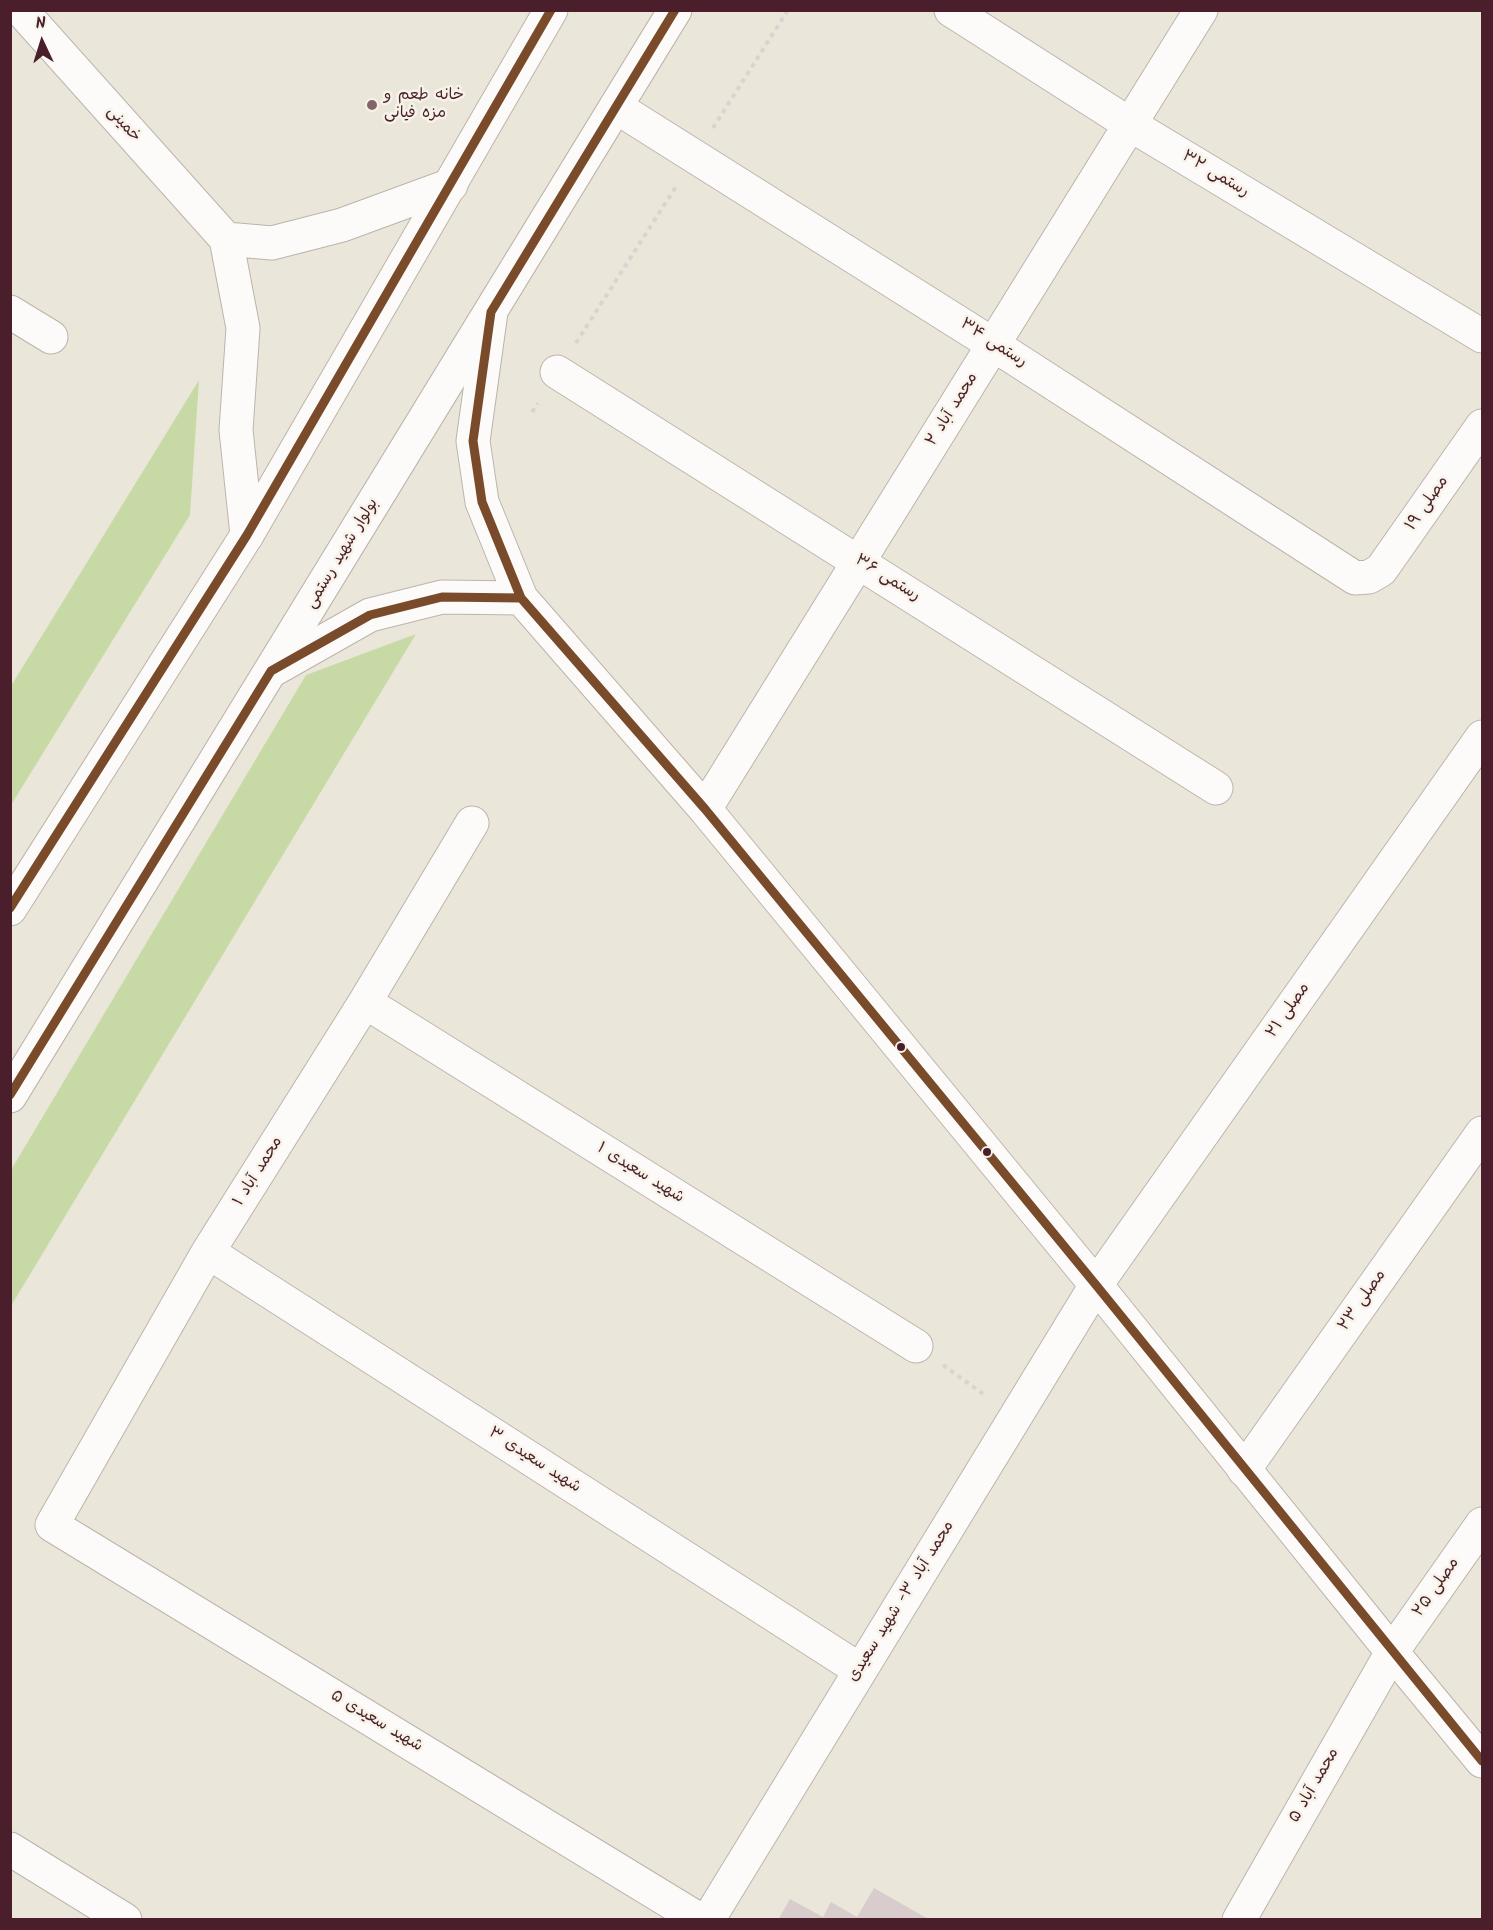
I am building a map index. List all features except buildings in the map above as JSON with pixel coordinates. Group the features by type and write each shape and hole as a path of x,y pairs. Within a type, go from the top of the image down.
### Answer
{"street":[{"name":"خمینی","path":"21,10 226,239"},
{"path":"10,909 247,535 551,10"},
{"name":"بولوار شهید رستمی","path":"10,1096 675,10"},
{"name":"رستمی ۳۲","path":"951,10 1131,124 1482,336"},
{"name":"محمد آباد ۲","path":"705,809 1201,10"},
{"name":"رستمی ۳۴","path":"616,106 994,345 1355,579 1369,578"},
{"path":"247,535 236,430 243,328 226,239 272,243 342,225 451,185"},
{"path":"10,312 51,337"},
{"path":"491,312 473,441 482,502 520,598 705,809 1096,1285 1482,1761"},
{"name":"رستمی ۳۶","path":"557,372 1216,788"},
{"name":"مصلی ۱۹","path":"1369,578 1381,570 1482,426"},
{"path":"271,671 370,615 442,597 520,598"},
{"name":"مصلی ۲۱","path":"1096,1285 1482,737"},
{"name":"محمد آباد ۱","path":"52,1524 208,1252 365,1002 472,823"},
{"name":"شهید سعیدی ۱","path":"365,1002 916,1346"},
{"name":"مصلی ۲۳","path":"1244,1470 1482,1133"},
{"name":"شهید سعیدی ۳","path":"208,1252 860,1670"},
{"name":"محمد آباد ۳- شهید سعیدی","path":"708,1920 1096,1285"},
{"name":"شهید سعیدی ۵","path":"52,1524 700,1920"},
{"name":"مصلی ۲۵","path":"1392,1652 1482,1524"},
{"name":"محمد آباد ۵","path":"1239,1920 1392,1652"},
{"path":"10,1849 125,1920"}],"path":[{"path":"532,412 788,10"},
{"path":"916,1346 1015,1418"}],"green space":[{"path":"199,380 190,515 11,805 11,686"},
{"path":"416,634 11,1306 11,1170 306,675"}],"transit line":[{"path":"10,908 247,535 551,10"},
{"path":"675,10 491,312 473,441 482,502 521,598 705,809 1096,1285 1482,1761"},
{"path":"10,1095 271,671 370,615 442,597 521,598"}],"place":[{"name":"خانه طعم و مزه فیانی","path":"372,105"}]}
